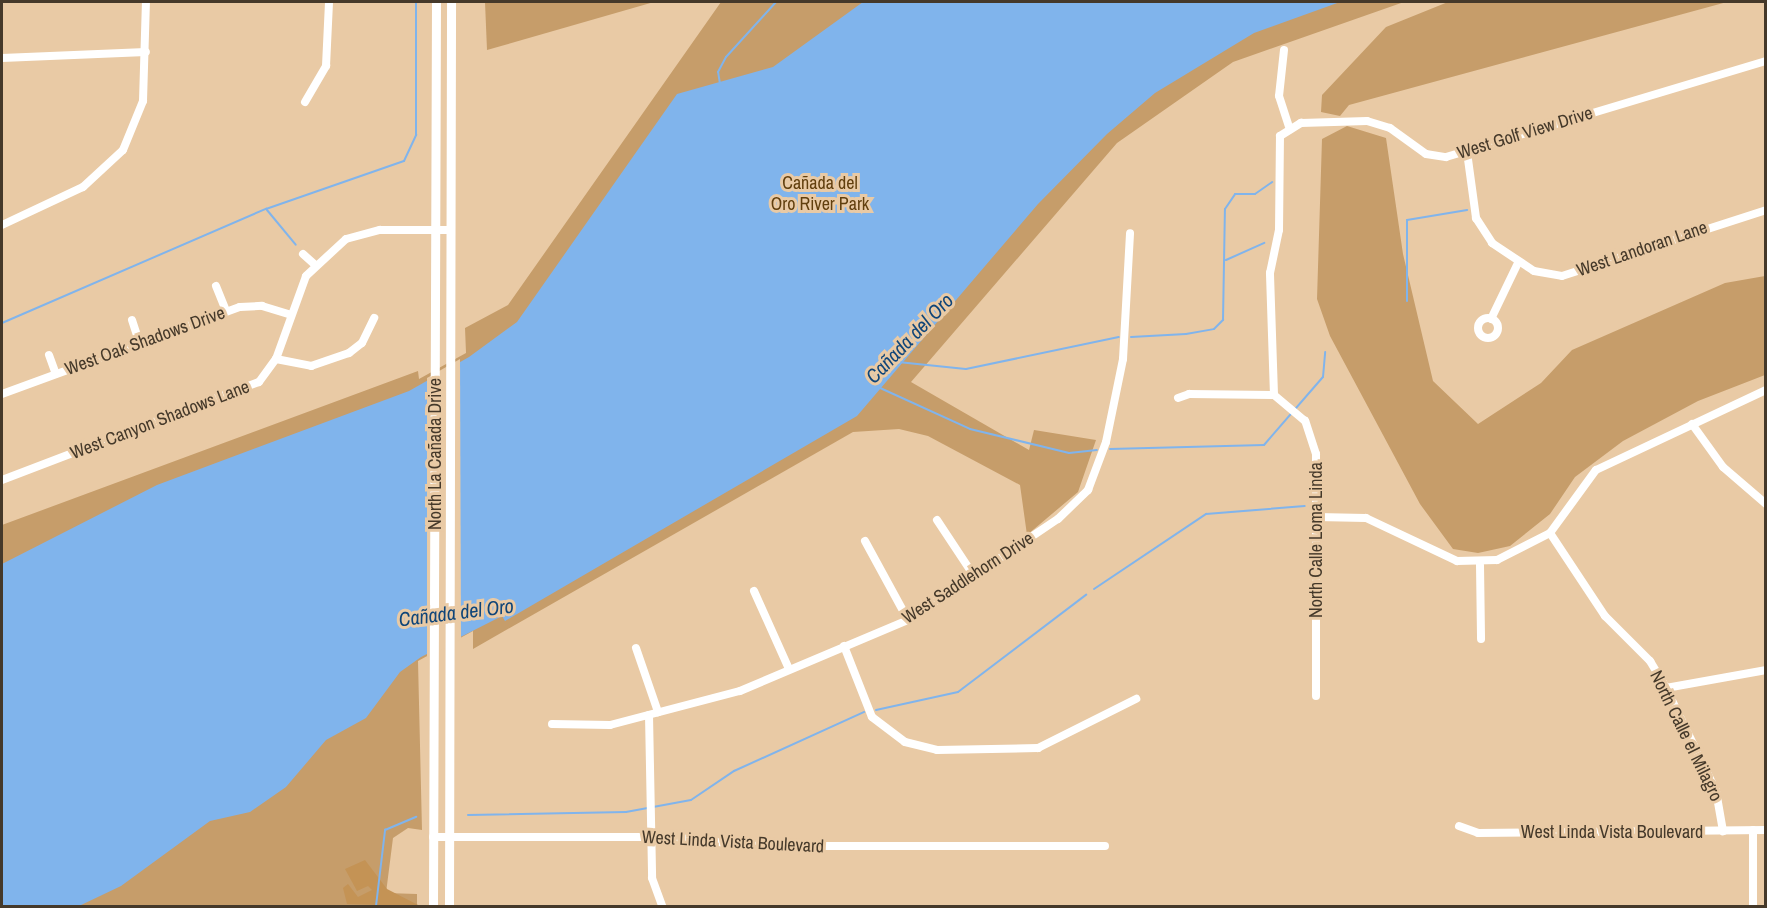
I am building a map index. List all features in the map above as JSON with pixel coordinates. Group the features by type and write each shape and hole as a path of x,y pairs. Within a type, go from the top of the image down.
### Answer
{"main road":[{"name":"North La Cañada Drive","path":"433,906 436,2"},
{"name":"North La Cañada Drive","path":"448,906 451,664 451,2"}],"street":[{"path":"2,225 83,187 123,150 143,101 146,2"},
{"path":"305,102 326,66 329,2"},
{"path":"1178,398 1189,394 1274,395 1270,273 1282,189 1276,149 1289,127 1279,96 1284,50"},
{"path":"2,58 146,52"},
{"name":"West Golf View Drive","path":"1289,127 1323,120 1367,122 1390,128 1426,154 1467,152 1766,61"},
{"name":"West Landoran Lane","path":"1467,152 1476,218 1492,243 1518,263 1562,276 1588,271 1766,210"},
{"path":"303,254 315,264 357,235 451,230"},
{"name":"West Saddlehorn Drive","path":"552,724 610,725 740,691 908,620 1058,519 1088,490 1106,442 1123,361 1130,233"},
{"path":"1491,319 1518,263"},
{"name":"West Canyon Shadows Lane","path":"2,480 248,388 276,359 291,315 315,264"},
{"path":"216,286 226,311"},
{"name":"West Oak Shadows Drive","path":"2,394 226,311 255,305 291,315"},
{"path":"276,359 311,366 349,353 362,343 374,318"},
{"path":"132,320 140,344"},
{"path":"49,355 56,374"},
{"path":"1317,517 1366,518 1437,555 1480,565 1550,533 1596,470 1766,390"},
{"name":"North Calle Loma Linda","path":"1274,395 1305,421 1316,454 1316,696"},
{"path":"1692,424 1723,467 1766,504"},
{"path":"937,520 974,576"},
{"name":"North Calle el Milagro","path":"1550,533 1605,616 1650,661 1666,688 1716,791 1723,831"},
{"path":"866,541 908,620"},
{"path":"1480,565 1481,639"},
{"path":"754,591 789,669"},
{"path":"844,646 872,717 905,742 937,750 1038,748 1136,699"},
{"path":"636,648 658,712"},
{"path":"1666,688 1766,670"},
{"path":"649,715 653,888 662,906"},
{"name":"West Linda Vista Boulevard","path":"1459,826 1478,833 1766,830"},
{"path":"1753,830 1753,906"},
{"name":"West Linda Vista Boulevard","path":"433,837 651,836 758,846 1105,846"}],"green space":[{"path":"485,2 654,2 487,50"},
{"name":"Cañada del Oro River Park","path":"721,2 1404,2 1233,62 1117,143 911,382 1029,450 1034,430 1096,440 1078,492 1027,535 1020,485 928,436 899,429 853,432 473,649 473,631 418,661 422,830 408,828 393,838 386,893 417,894 417,906 2,906 2,525 418,371 419,379 466,353 465,328 508,305"},
{"path":"1448,2 1727,2 1349,105 1340,116 1321,112 1322,95 1386,27"},
{"path":"1347,126 1386,138 1403,254 1433,381 1478,424 1541,383 1572,350 1725,283 1765,276 1765,375 1698,401 1623,441 1575,477 1550,514 1510,546 1478,553 1453,549 1420,504 1330,336 1317,299 1322,139"}],"shaded area":[{"path":"365,860 387,889 420,906 347,904 343,888 348,884 358,897 372,890 368,886 357,891 345,869"}],"water":[{"name":"Cañada del Oro","path":"863,2 1340,2 1254,33 1155,93 1107,134 1038,204 857,416 505,621 502,616 421,657 400,672 366,718 326,740 286,787 250,812 210,821 121,886 79,906 2,906 2,564 157,485 409,391 469,357 517,322 677,94 773,67"}],"pier":[{"path":"460,359 461,639 427,658 427,378"}],"waterway":[{"path":"2,323 266,209 404,161 416,135 416,2"},
{"path":"720,84 718,72 726,57 776,2"},
{"path":"1131,337 1186,334 1214,329 1223,320 1225,209 1235,194 1255,194 1272,182"},
{"path":"267,210 296,245"},
{"path":"1407,301 1407,220 1467,210"},
{"path":"1226,260 1264,243"},
{"name":"Cañada del Oro","path":"898,362 966,369 1119,337"},
{"path":"1110,449 1264,445 1323,377 1325,352"},
{"name":"Cañada del Oro","path":"878,387 970,429 1069,453 1097,450"},
{"path":"1094,589 1206,514 1305,506"},
{"path":"876,710 958,692 1086,595"},
{"path":"468,815 626,812 691,800 734,771 864,712"},
{"path":"376,906 385,830 416,817"}]}
